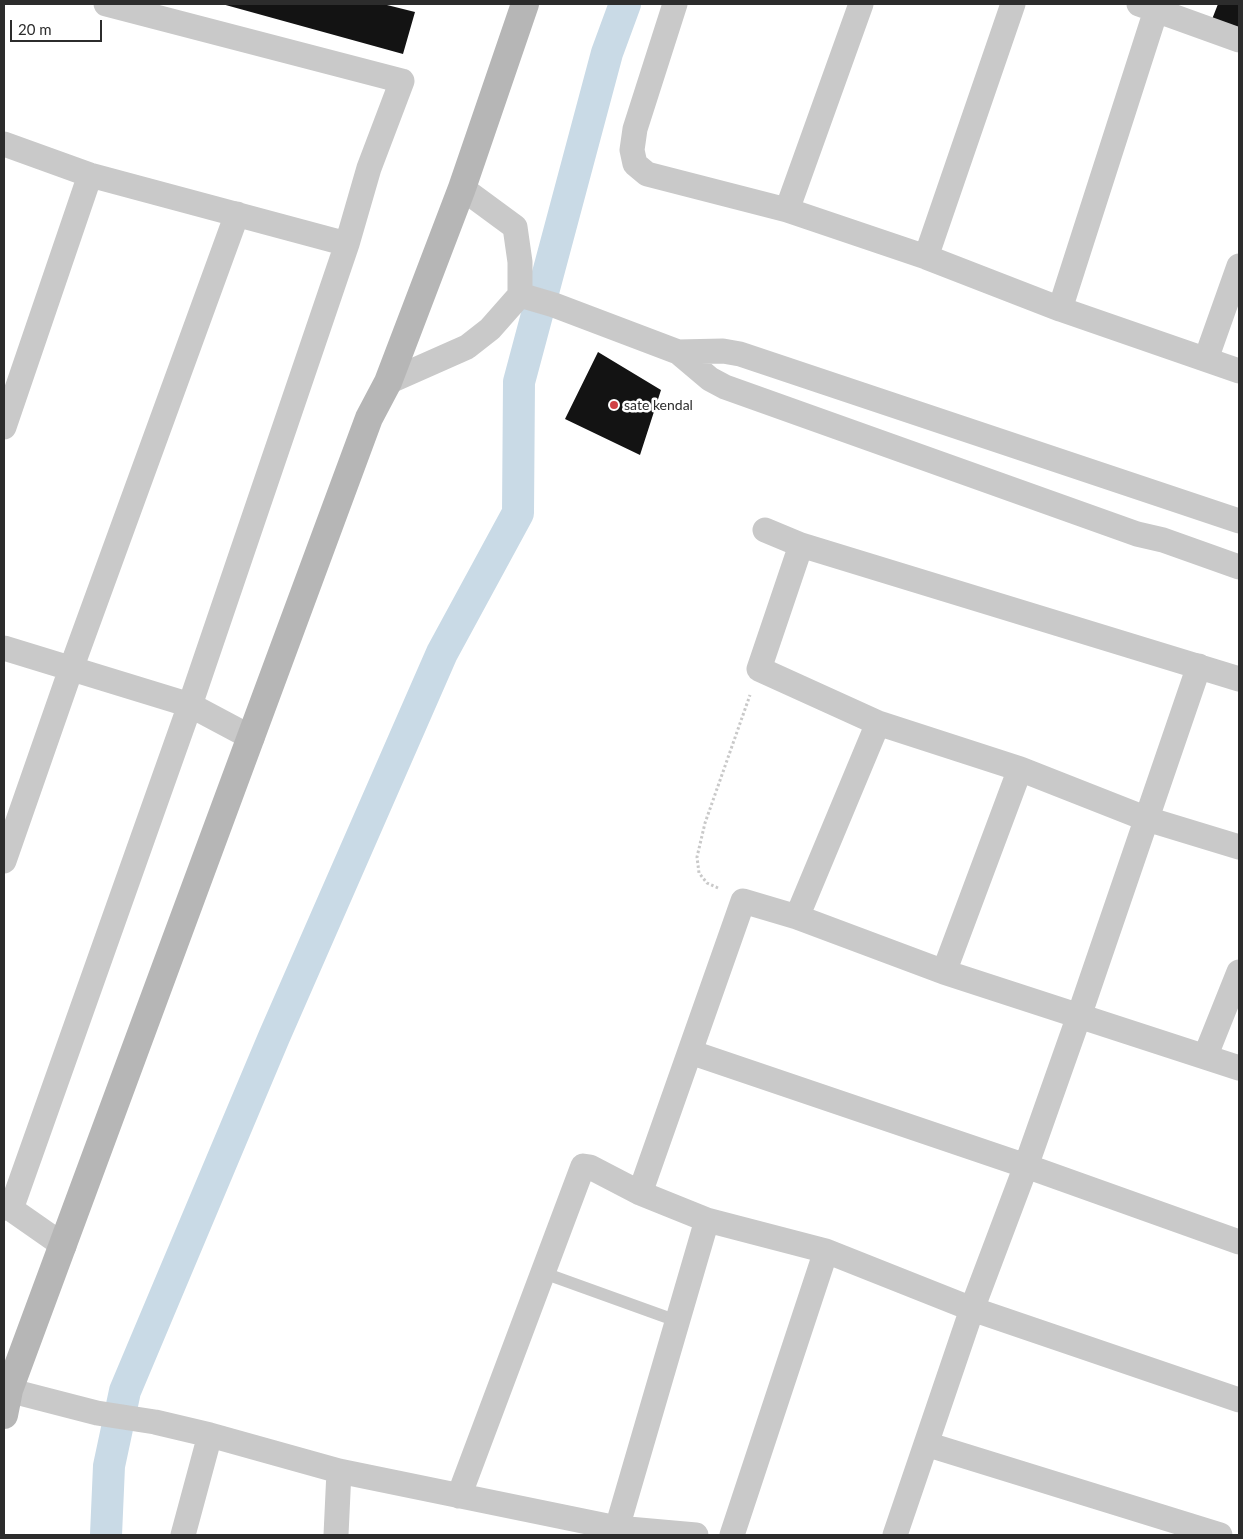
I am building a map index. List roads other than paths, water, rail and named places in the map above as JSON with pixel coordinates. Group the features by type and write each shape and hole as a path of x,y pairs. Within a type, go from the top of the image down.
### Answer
{"street":[{"path":"64,1246 7,1208 190,705 347,244 369,168 402,81 106,4"},
{"path":"525,4 462,188 388,382 369,418 64,1246 6,1398 154,1422 210,1435 339,1471 617,1532 696,1535"},
{"path":"675,4 635,130 632,150 635,164 647,174 787,210 926,257 1060,309 1239,371"},
{"path":"787,210 861,4"},
{"path":"926,257 1013,4"},
{"path":"1060,309 1151,6 1239,40"},
{"path":"4,144 90,175 347,244"},
{"path":"4,427 90,175"},
{"path":"462,188 515,227 520,262 536,300 678,352 710,379 725,388 1137,534 1163,540 1239,567"},
{"path":"4,861 71,669 237,214"},
{"path":"1206,359 1239,266"},
{"path":"388,382 467,347 490,329 536,300"},
{"path":"678,352 723,351 740,354 1239,520"},
{"path":"1163,540 1177,500"},
{"path":"765,530 801,545 1239,679"},
{"path":"801,545 759,669 878,722 1020,769 1147,819 1239,847"},
{"path":"4,648 190,705 252,738"},
{"path":"895,1535 972,1309 1026,1166 1079,1016 1199,666"},
{"path":"798,917 878,722"},
{"path":"944,972 1020,769"},
{"path":"640,1193 743,901 798,917 944,972 1239,1068"},
{"path":"1205,1058 1239,972"},
{"path":"690,1052 1026,1166 1239,1242"},
{"path":"459,1496 582,1167 590,1168 640,1193 707,1220 826,1250 972,1309 1239,1400"},
{"path":"617,1532 707,1220"},
{"path":"732,1535 826,1250"},
{"path":"183,1535 210,1435"},
{"path":"926,1444 1220,1535"},
{"path":"336,1535 339,1471"}],"lane":[{"path":"542,1272 677,1321"}],"waterway":[{"path":"106,1535 109,1466 125,1391 274,1037 442,653 518,513 519,382 607,53 625,4"}],"place":[{"name":"sate kendal","path":"614,405"}]}
